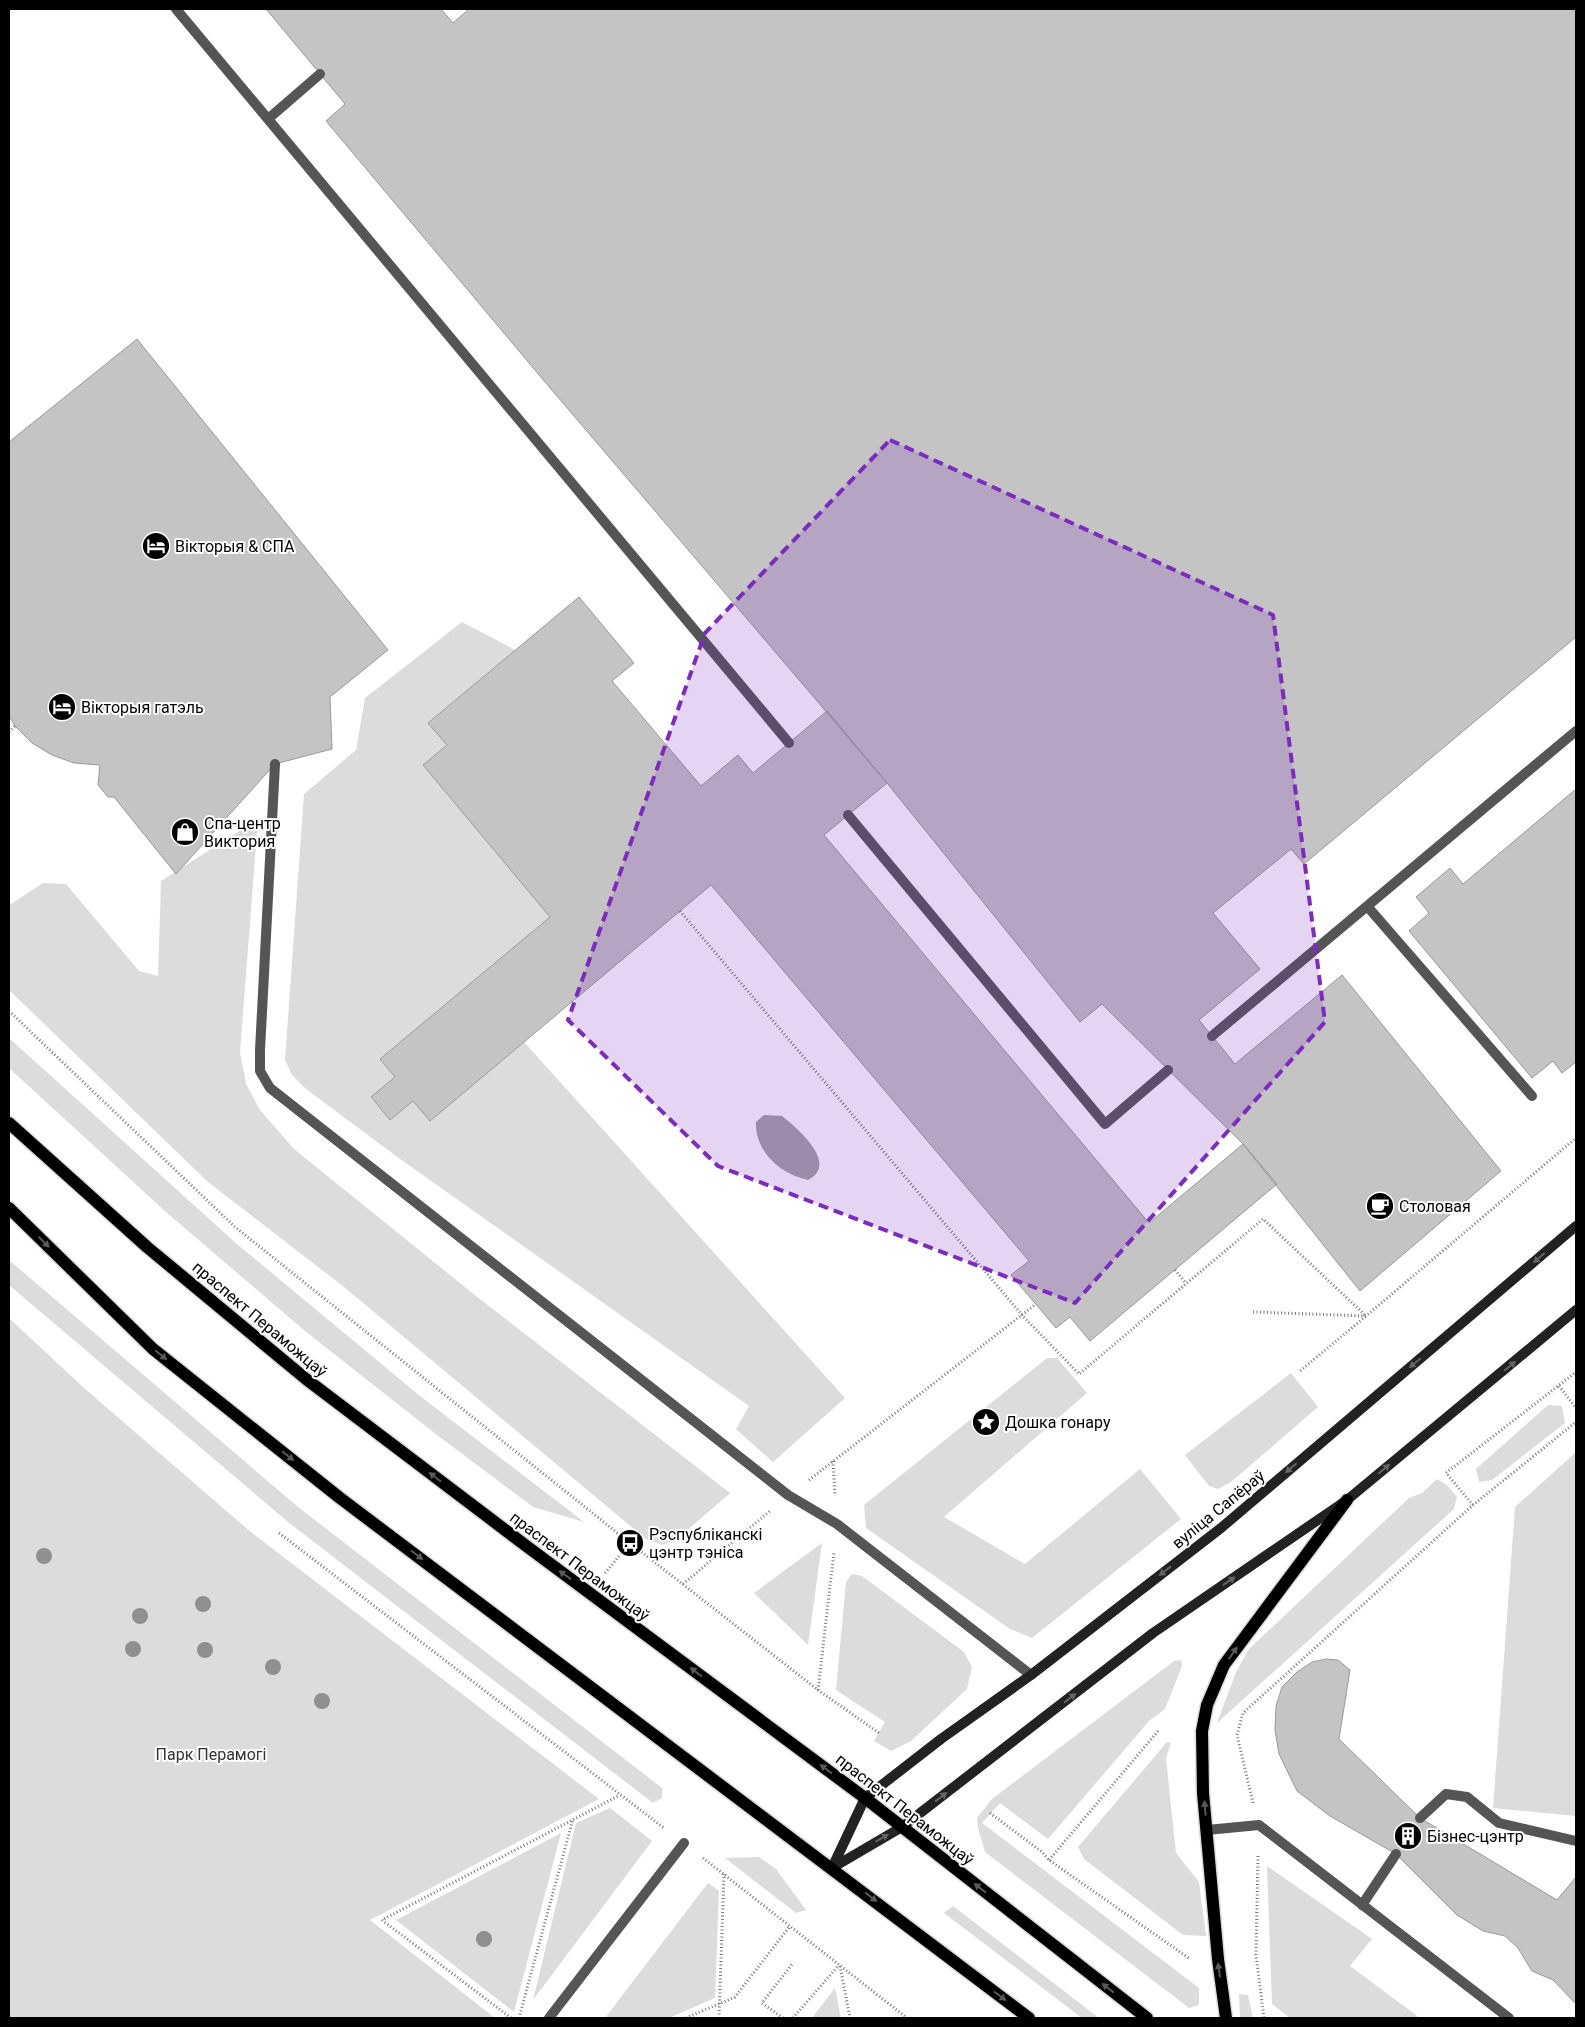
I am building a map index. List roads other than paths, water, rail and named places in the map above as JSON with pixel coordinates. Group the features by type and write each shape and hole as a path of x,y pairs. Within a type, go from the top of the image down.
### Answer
{"main road":[{"name":"праспект Пераможцаў","path":"9,1122 147,1247 306,1379 865,1798 1147,2018"},
{"path":"9,1208 154,1349 340,1498 1029,2018"},
{"name":"вуліца Сапёраў","path":"865,1798 940,1738 1031,1676 1221,1528 1576,1226"},
{"path":"832,1868 902,1827 1153,1633 1347,1500 1576,1310"},
{"path":"1226,2018 1218,1959 1206,1830 1202,1731 1207,1705 1229,1658 1347,1500"},
{"path":"832,1868 865,1798"}],"lane":[{"path":"176,9 789,743"},
{"path":"268,119 320,74"},
{"path":"1212,1036 1576,731"},
{"path":"275,764 260,1050 260,1071 270,1088 788,1496 837,1524 1031,1676"},
{"path":"848,815 1105,1124 1168,1070"},
{"path":"1367,906 1532,1096"},
{"path":"1420,1818 1446,1794 1467,1797 1499,1823 1576,1841"},
{"path":"1206,1830 1259,1825 1509,2018"},
{"path":"549,2018 684,1843"},
{"path":"1362,1905 1396,1854"}],"place":[{"name":"Вікторыя & СПА","path":"156,546"},
{"name":"Вікторыя гатэль","path":"62,707"},
{"name":"Спа-центр Виктория","path":"185,832"},
{"name":"Столовая","path":"1380,1206"},
{"name":"Дошка гонару","path":"986,1422"},
{"name":"Рэспубліканскі цэнтр тэніса","path":"630,1543"},
{"name":"Бізнес-цэнтр","path":"1408,1836"}],"park label":[{"name":"Парк Перамогі","path":"211,1754"}]}
